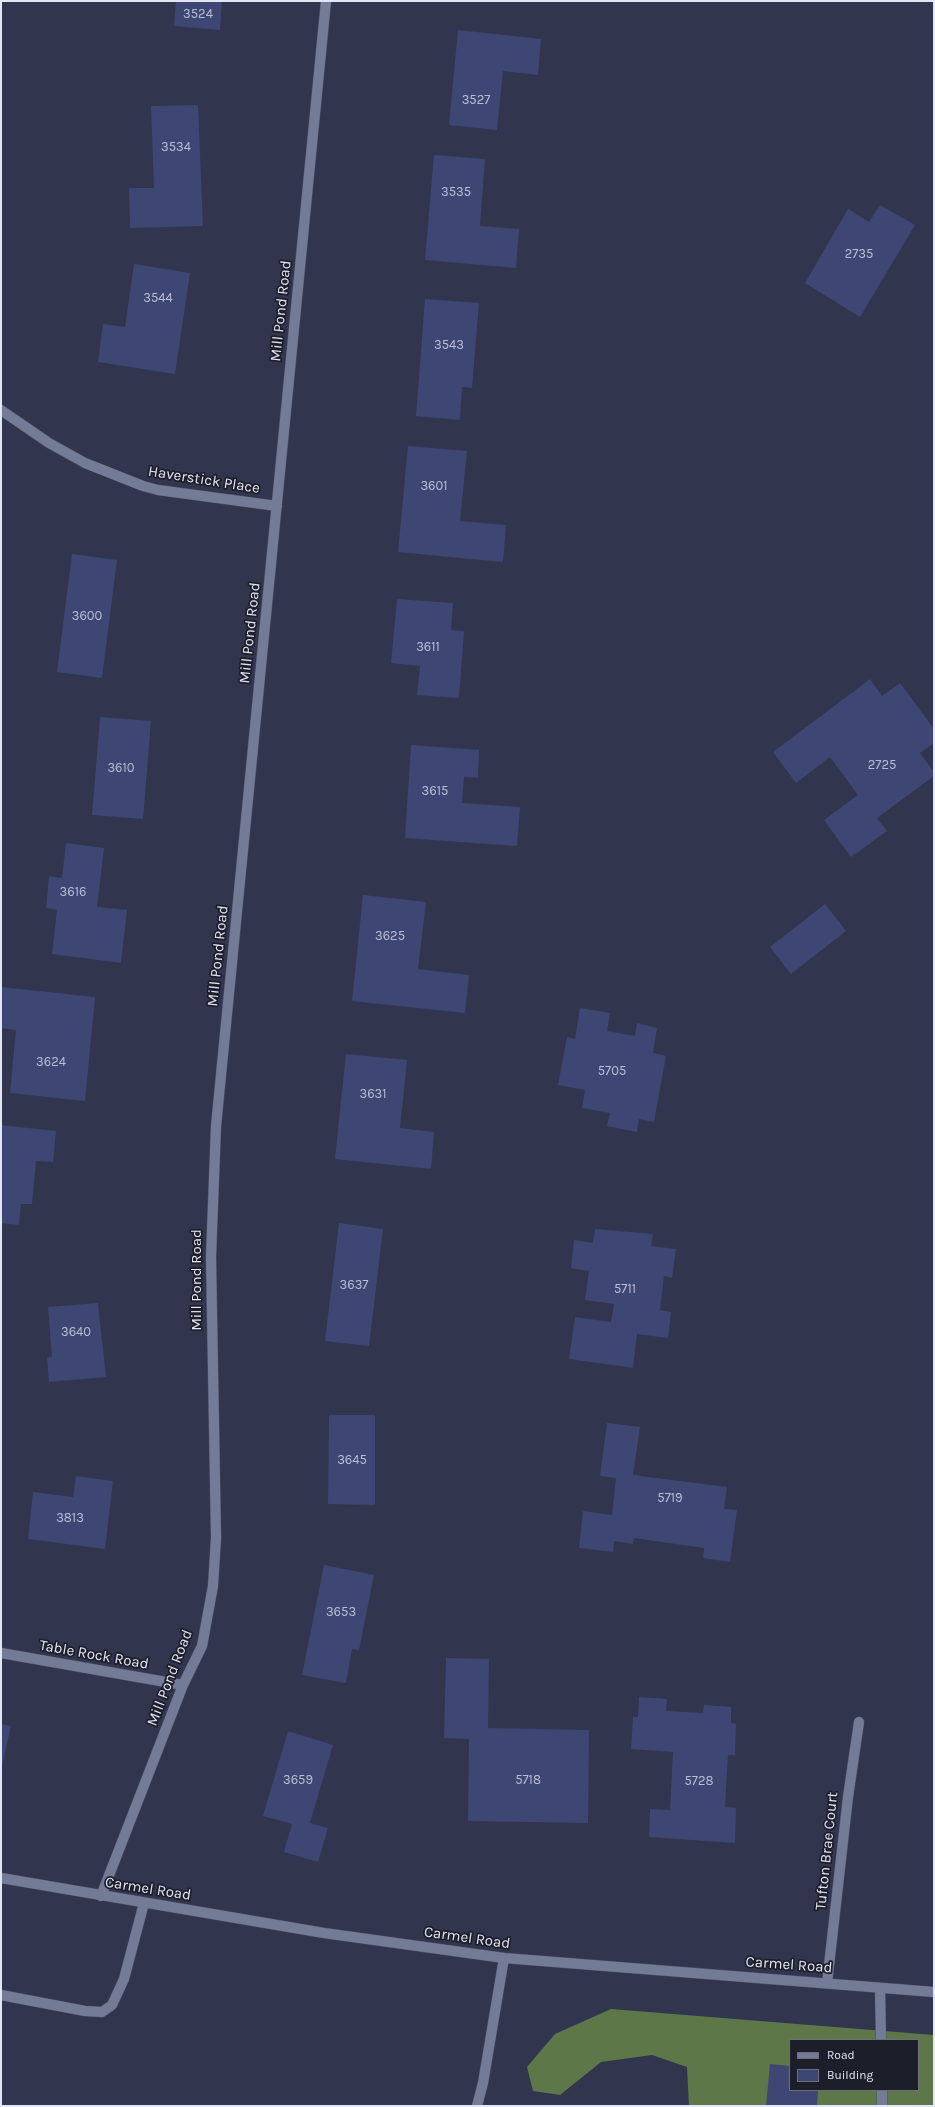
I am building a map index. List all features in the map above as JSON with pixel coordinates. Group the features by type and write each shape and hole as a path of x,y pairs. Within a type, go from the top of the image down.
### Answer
{"street":[{"name":"Mill Pond Road","path":"101,1896 183,1685 202,1646 213,1586 216,1538 211,1257 216,1126 326,1"},
{"name":"Haverstick Place","path":"1,410 49,442 85,463 143,486 158,490 277,506"},
{"name":"Table Rock Road","path":"1,1653 183,1685"},
{"name":"Tufton Brae Court","path":"827,1983 848,1797 859,1722"},
{"name":"Carmel Road","path":"1,1878 324,1933 504,1958 934,1992"},
{"path":"1,1995 85,2011 102,2012 112,2005 124,1979 144,1903"},
{"path":"477,2106 483,2083 504,1958"},
{"path":"880,1988 881,2039"},
{"path":"882,2091 882,2106"}],"green space":[{"path":"611,2009 934,2035 934,2106 689,2106 687,2067 652,2055 601,2062 560,2095 533,2091 527,2067 555,2034"}],"building":[{"path":"176,1 222,1 220,30 174,26"},
{"path":"458,30 541,39 538,75 503,71 497,130 449,125"},
{"path":"198,105 203,226 130,228 129,188 154,188 151,106"},
{"path":"434,155 485,159 480,226 519,229 516,268 425,260"},
{"path":"880,205 915,225 860,317 805,283 848,209 869,222"},
{"path":"134,264 190,273 175,374 98,362 103,324 125,327"},
{"path":"425,299 479,303 472,388 462,387 460,420 416,416"},
{"path":"408,446 467,451 460,521 506,525 503,562 398,552"},
{"path":"72,554 117,560 102,678 57,672"},
{"path":"397,599 453,603 451,630 464,631 459,698 417,695 420,666 391,663"},
{"path":"870,679 882,696 900,683 934,729 934,743 920,753 934,772 934,776 877,818 887,831 851,857 824,820 858,795 830,757 796,783 773,752"},
{"path":"100,717 151,721 143,819 92,815"},
{"path":"411,745 479,750 478,778 464,777 462,803 520,807 517,846 405,838"},
{"path":"66,843 104,848 97,907 127,910 121,963 52,954 57,910 46,908 49,876 62,878"},
{"path":"363,895 426,902 418,969 469,975 465,1013 352,1001"},
{"path":"825,904 846,931 791,974 770,947"},
{"path":"1,987 95,997 85,1101 10,1093 16,1030 1,1028"},
{"path":"580,1008 610,1013 607,1031 635,1036 637,1023 657,1028 653,1053 666,1056 654,1122 639,1119 637,1132 607,1126 610,1113 582,1108 585,1090 558,1085 567,1037 575,1039"},
{"path":"346,1054 407,1060 400,1128 434,1132 431,1169 335,1159"},
{"path":"1,1125 56,1131 53,1162 36,1161 32,1204 21,1204 19,1225 1,1223"},
{"path":"339,1223 383,1229 369,1346 325,1341"},
{"path":"595,1229 653,1234 651,1246 676,1249 672,1278 664,1276 660,1310 671,1312 668,1338 637,1334 633,1368 569,1359 575,1317 611,1322 614,1304 585,1300 589,1271 571,1268 574,1240 593,1243"},
{"path":"98,1303 106,1377 49,1382 47,1358 52,1357 48,1307"},
{"path":"329,1415 375,1415 375,1505 328,1504"},
{"path":"607,1423 640,1427 633,1475 727,1487 724,1509 737,1510 730,1562 703,1558 704,1548 634,1538 633,1544 614,1541 613,1552 579,1548 583,1511 612,1515 616,1478 600,1476"},
{"path":"76,1476 113,1481 105,1549 28,1539 33,1492 73,1497"},
{"path":"324,1565 374,1575 359,1650 352,1649 346,1683 302,1675"},
{"path":"446,1658 489,1659 488,1728 589,1730 588,1823 468,1821 469,1739 444,1738"},
{"path":"639,1697 667,1699 666,1711 703,1713 704,1705 731,1707 731,1723 736,1724 735,1755 728,1755 725,1807 736,1808 735,1843 649,1837 650,1809 670,1810 673,1752 631,1749 633,1717 638,1717"},
{"path":"1,1724 11,1726 2,1766 1,1766"},
{"path":"288,1731 333,1745 310,1823 328,1828 318,1862 284,1852 292,1824 263,1816"},
{"path":"770,2064 789,2066 789,2091 818,2091 817,2106 766,2106"}]}
